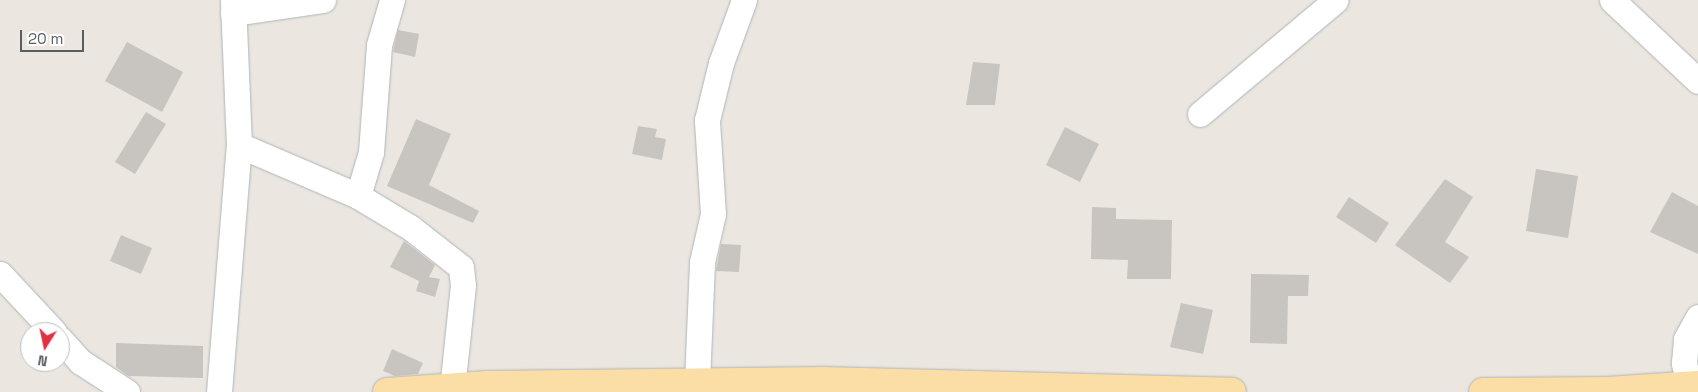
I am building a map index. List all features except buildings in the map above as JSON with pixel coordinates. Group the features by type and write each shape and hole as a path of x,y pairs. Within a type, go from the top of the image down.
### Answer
{"main road":[{"path":"387,392 452,389 488,385 833,381 1232,392"},
{"path":"1483,392 1607,390 1694,385"}],"street":[{"path":"219,392 239,145 230,4 323,0"},
{"path":"358,196 371,152 379,45 392,0"},
{"path":"697,382 702,262 713,214 707,120 721,63 744,0"},
{"path":"1200,114 1336,0"},
{"path":"1612,0 1698,81"},
{"path":"239,145 358,196 411,228 461,267 463,285 452,389"},
{"path":"0,274 45,322"},
{"path":"1694,385 1684,363 1686,339 1698,317"},
{"path":"70,350 81,362 127,392"}]}
